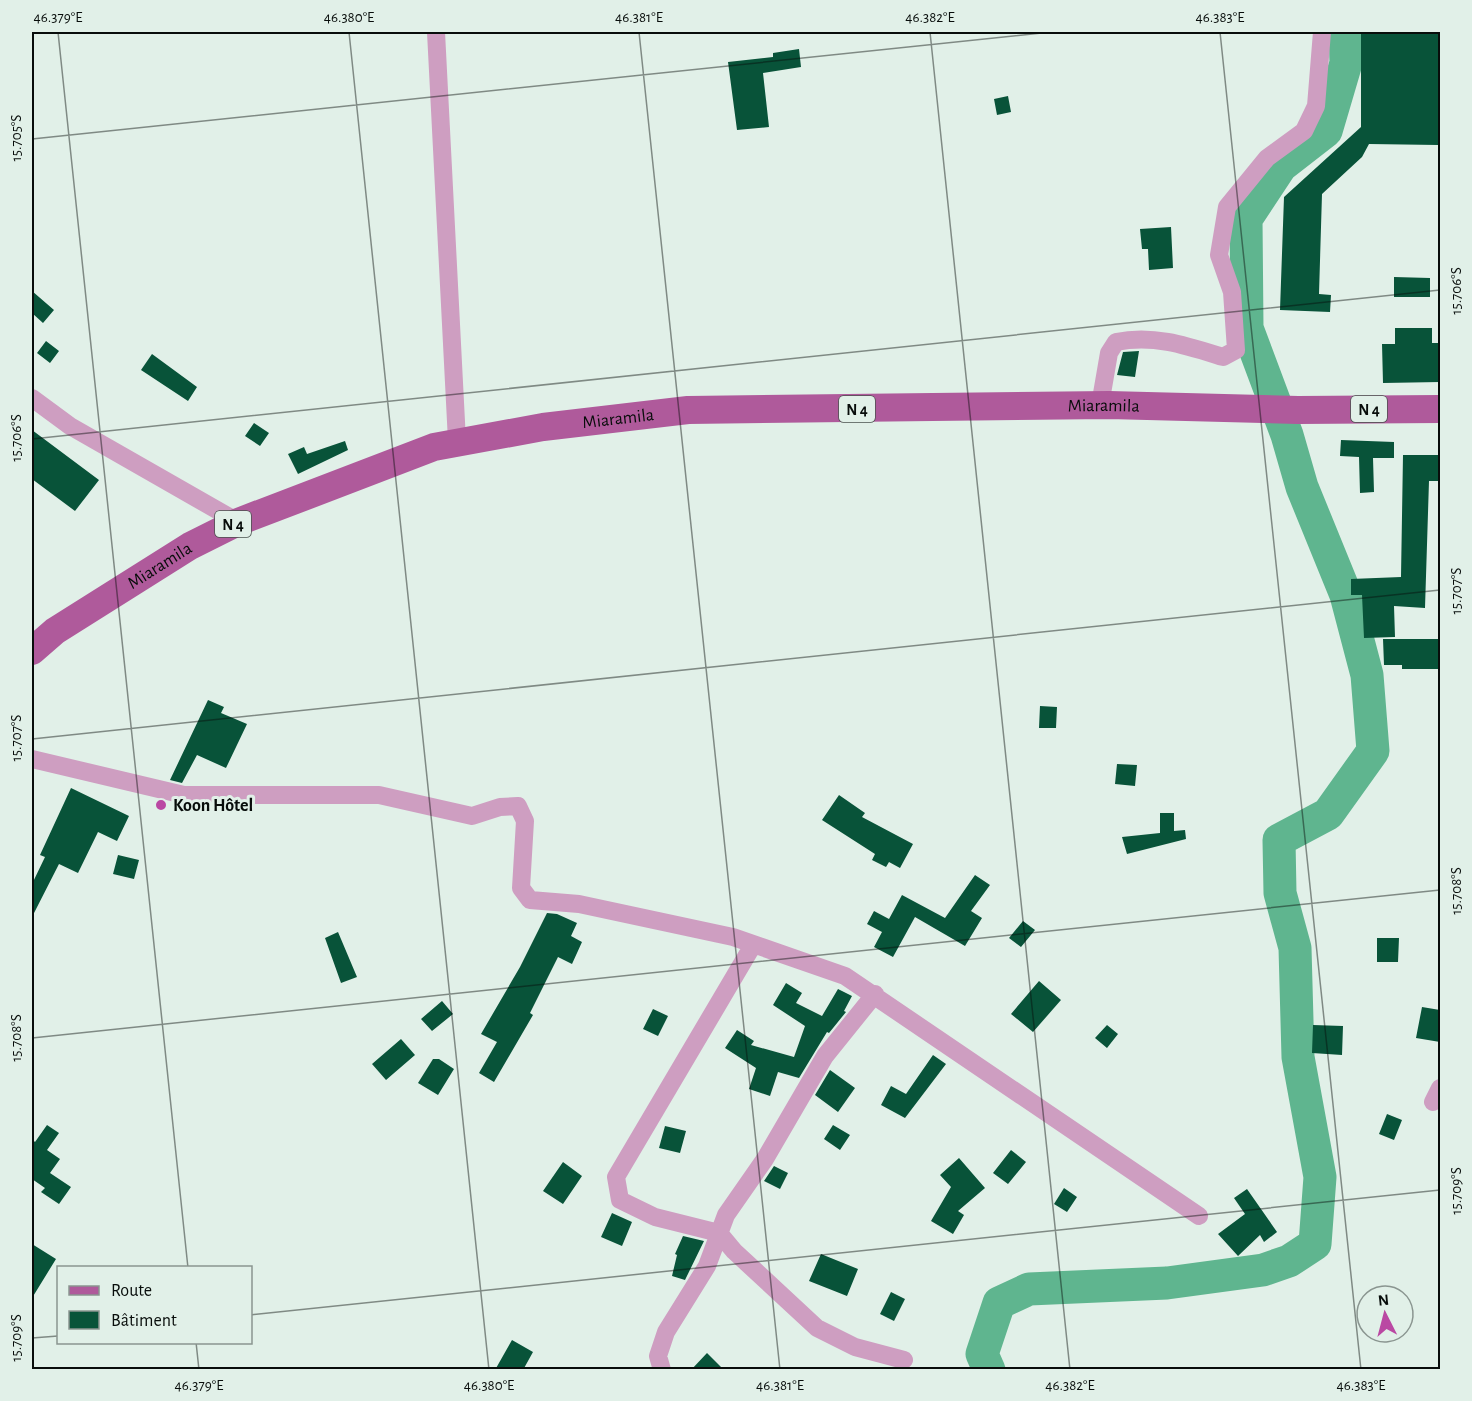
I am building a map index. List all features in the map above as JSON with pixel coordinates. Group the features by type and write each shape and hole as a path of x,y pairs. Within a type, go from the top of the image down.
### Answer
{"main road":[{"name":"Miaramila","path":"32,651 55,631 180,552 238,522 424,451 457,441 543,427 688,410 1100,405 1298,410 1440,409"}],"street":[{"path":"436,32 442,105 443,192 457,441"},
{"path":"1100,405 1109,353 1116,342 1138,337 1179,344 1224,357 1236,350 1232,292 1219,255 1227,207 1267,158 1304,130 1316,106 1322,32"},
{"path":"32,398 70,426 238,522"},
{"path":"32,759 184,795 379,795 472,816 500,807 518,806 525,821 521,888 530,900 579,904 733,938 844,976 875,994 1199,1216"},
{"path":"753,945 616,1177 620,1200 656,1217 719,1233 734,1251 817,1328 855,1347 904,1360"},
{"path":"662,1370 658,1356 666,1332 707,1266 726,1215 765,1159 825,1056 875,994"}],"building":[{"path":"1361,32 1439,32 1438,145 1369,144 1362,157 1322,194 1319,294 1331,295 1330,312 1280,310 1284,197 1361,127"},
{"path":"799,49 801,67 763,73 769,127 737,130 728,62 773,57 773,53"},
{"path":"1008,96 1011,112 997,115 994,99"},
{"path":"1171,227 1173,268 1149,270 1148,249 1142,249 1140,229"},
{"path":"1394,277 1430,278 1430,297 1394,297"},
{"path":"32,291 54,310 43,323 32,313"},
{"path":"1395,328 1432,328 1432,343 1440,343 1440,382 1383,383 1382,344 1395,344"},
{"path":"46,341 59,351 50,363 37,353"},
{"path":"1139,351 1135,377 1117,375 1123,352"},
{"path":"152,354 197,387 188,401 141,370"},
{"path":"254,423 269,433 260,446 245,436"},
{"path":"32,430 99,480 75,511 32,479"},
{"path":"1341,440 1394,442 1394,458 1373,458 1374,492 1360,493 1359,457 1340,456"},
{"path":"345,441 348,450 298,474 288,454 304,447 307,454"},
{"path":"1403,455 1440,455 1440,481 1429,481 1425,608 1394,606 1395,637 1364,638 1362,595 1351,595 1351,579 1401,577"},
{"path":"1383,639 1440,639 1440,669 1402,669 1402,665 1384,665"},
{"path":"208,700 224,707 221,713 247,724 226,768 197,755 182,783 170,780"},
{"path":"1040,706 1057,707 1056,728 1039,728"},
{"path":"1117,764 1137,765 1135,786 1115,784"},
{"path":"71,788 129,816 117,841 98,832 78,873 59,864 32,917 32,884 45,857 40,855"},
{"path":"839,795 865,813 862,817 913,844 900,868 889,862 886,867 872,860 875,854 822,820"},
{"path":"1160,813 1174,813 1174,831 1185,830 1186,839 1127,854 1122,837 1160,833"},
{"path":"118,855 139,860 134,879 113,874"},
{"path":"975,875 990,885 971,911 982,918 965,946 915,917 893,957 874,947 882,932 867,924 874,911 889,919 902,895 945,918"},
{"path":"547,913 557,914 577,923 571,936 582,942 572,964 558,957 530,1013 533,1015 494,1082 479,1073 497,1042 481,1034 520,967"},
{"path":"1023,921 1035,930 1021,947 1009,938"},
{"path":"338,932 357,977 341,983 325,938"},
{"path":"1377,938 1399,938 1398,962 1377,962"},
{"path":"1039,981 1061,1000 1033,1032 1011,1014"},
{"path":"786,983 802,993 796,1003 822,1016 838,989 852,996 844,1011 846,1012 829,1033 827,1032 799,1078 778,1072 770,1096 749,1089 756,1068 725,1048 737,1030 754,1041 751,1045 794,1057 805,1026 773,1005"},
{"path":"442,1001 453,1014 432,1031 421,1019"},
{"path":"1422,1007 1440,1010 1440,1042 1416,1038"},
{"path":"653,1009 668,1016 658,1036 643,1029"},
{"path":"1107,1025 1118,1034 1107,1048 1095,1038"},
{"path":"1313,1025 1343,1026 1342,1055 1312,1053"},
{"path":"401,1039 415,1055 386,1080 372,1064"},
{"path":"933,1055 946,1064 905,1118 881,1105 891,1086 906,1094"},
{"path":"433,1059 439,1059 454,1069 438,1095 418,1083"},
{"path":"830,1070 855,1088 838,1112 815,1095"},
{"path":"1387,1114 1402,1120 1394,1140 1379,1134"},
{"path":"47,1125 59,1133 47,1150 60,1159 50,1173 71,1187 59,1204 41,1192 45,1188 32,1179 32,1139 35,1142"},
{"path":"833,1125 850,1135 840,1150 824,1139"},
{"path":"665,1126 686,1131 680,1153 659,1148"},
{"path":"1011,1150 1026,1162 1008,1184 993,1173"},
{"path":"959,1158 985,1188 958,1211 964,1215 953,1234 931,1221 951,1187 940,1175"},
{"path":"563,1162 582,1176 563,1204 543,1191"},
{"path":"774,1166 788,1173 780,1189 764,1181"},
{"path":"1064,1188 1077,1197 1067,1212 1054,1204"},
{"path":"1247,1189 1277,1232 1264,1242 1260,1235 1238,1256 1218,1234 1245,1214 1234,1198"},
{"path":"612,1213 632,1222 622,1246 601,1237"},
{"path":"683,1236 704,1241 685,1280 672,1276 677,1255 675,1254"},
{"path":"32,1244 56,1259 32,1298"},
{"path":"821,1254 858,1269 847,1296 809,1281"},
{"path":"891,1292 905,1299 894,1321 880,1314"},
{"path":"512,1340 533,1352 523,1370 495,1370"},
{"path":"707,1353 724,1370 691,1370"}],"waterway":[{"path":"989,1370 982,1354 999,1303 1029,1289 1167,1283 1263,1270 1289,1261 1315,1244 1320,1177 1298,1057 1295,948 1280,893 1279,840 1328,814 1373,751 1367,675 1346,595 1302,487 1287,435 1247,328 1246,219 1281,166 1326,131 1346,63 1345,32"}],"place":[{"name":"Koon Hôtel","path":"161,805"}]}
